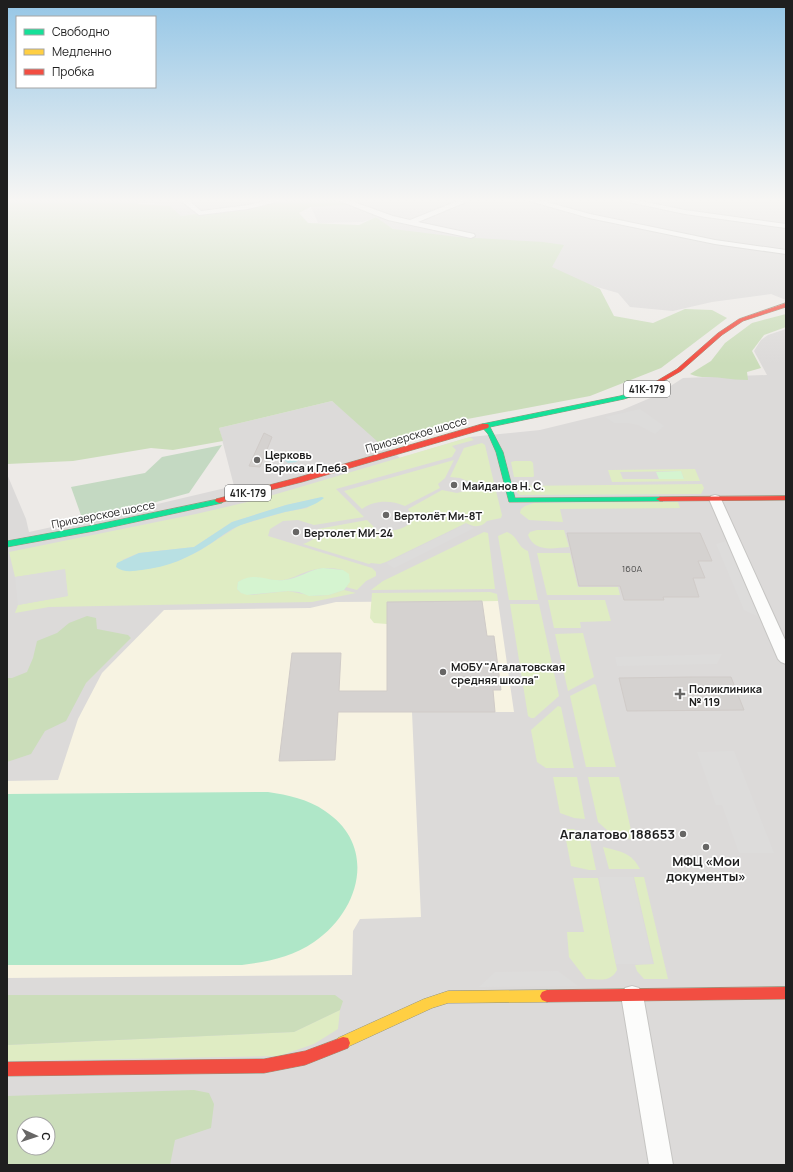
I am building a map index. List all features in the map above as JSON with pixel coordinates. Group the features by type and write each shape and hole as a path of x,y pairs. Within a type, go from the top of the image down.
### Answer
{"main road":[{"name":"Приозерское шоссе","path":"7,544 108,525 210,503 299,480 486,426 524,417 600,403 643,391 679,370 720,334 741,320 786,305"},
{"path":"486,426 493,434 498,444 512,500 786,498"},
{"path":"7,1069 264,1066 293,1062 318,1054 428,1003 448,997 786,993"}],"street":[{"path":"715,499 784,651"},
{"path":"632,995 661,1165"}],"shaded area":[{"path":"483,255 786,255 786,300 771,294 712,302 673,311 630,307 618,293"},
{"path":"786,329 786,1165 7,1165 7,474 26,519 29,532 234,486 219,428 332,401 400,458 470,437 540,430 622,410 655,396 683,378 767,375 754,351 761,340 768,335"},
{"path":"640,409 664,426 655,434 638,425 614,423 605,417"},
{"path":"466,524 474,528 394,568 386,563"},
{"path":"727,541 761,618 744,610 716,544"},
{"path":"65,569 68,596 18,605 15,577"},
{"path":"498,601 514,712 412,712 421,917 360,919 353,931 352,975 7,978 7,781 58,780 78,719 102,673 164,610 310,608 336,602"},
{"path":"722,654 717,664 617,666 615,657"},
{"path":"734,751 774,853 739,853 722,805 716,805 697,752"},
{"path":"599,877 633,877 653,964 616,964"},
{"path":"558,971 578,986 479,987 495,972"}],"green space":[{"path":"7,255 559,255 552,267 600,289 614,316 653,323 685,309 712,310 727,318 661,368 590,396 462,420 378,442 332,401 219,428 223,441 173,450 151,448 73,461 7,464"},
{"path":"786,314 786,327 764,335 752,351 761,368 747,372 748,380 702,377 690,374 711,361 725,343 752,323"},
{"path":"470,437 474,440 452,446 456,450 452,457 336,489 364,517 314,525 298,520 283,521 270,529 268,536 372,568 376,572 376,576 366,581 357,590 346,587 348,585 343,570 334,568 320,568 311,570 283,580 255,578 244,579 238,582 237,589 241,593 252,595 288,591 313,596 329,595 344,590 356,593 312,602 49,607 15,613 18,605 67,596 65,570 15,577 9,552 196,514 256,500","holes":["322,497 307,508 285,512 240,525 199,551 178,561 148,569 122,560 139,553 194,547 232,522 286,505"]},
{"path":"482,443 485,445 494,483 470,482 460,478 450,477 464,448"},
{"path":"222,445 189,493 138,507 82,518 71,487 145,473 162,457"},
{"path":"454,460 445,478 438,484 440,488 405,506 383,502 372,504 362,509 344,491"},
{"path":"531,461 533,463 534,476 514,477 511,462"},
{"path":"695,469 700,481 612,482 608,470","holes":["681,471 684,479 623,479 620,472"]},
{"path":"681,471 684,479 659,479 656,472"},
{"path":"702,484 704,488 701,494 520,495 517,493 515,486"},
{"path":"470,486 495,487 502,515 501,518 487,521 480,526 474,526 466,523 380,564 369,564 303,544 311,541 315,537 318,529 367,520 378,531 401,529 412,521 411,513 408,509 442,490 457,493 468,490"},
{"path":"678,502 680,508 560,509 563,522 529,520 520,513 521,509 525,506 534,503"},
{"path":"537,530 564,530 569,547 545,548 535,545 528,535 530,532"},
{"path":"484,532 488,533 495,589 371,590 383,581"},
{"path":"507,532 514,537 524,549 528,551 538,600 509,600 498,536"},
{"path":"537,553 570,553 578,587 618,587 620,595 547,595"},
{"path":"323,568 343,570 349,574 350,582 344,590 329,595 309,596 299,592 288,591 247,595 241,593 237,589 238,582 250,577 284,580"},
{"path":"490,592 497,594 498,601 388,602 387,624 374,623 370,618 372,593"},
{"path":"548,600 605,600 611,621 580,622 581,628 554,628"},
{"path":"510,604 539,604 559,696 534,718 528,716"},
{"path":"87,616 96,618 97,629 128,635 131,638 86,683 66,721 45,731 31,754 7,762 7,678 12,678 27,672 33,658 37,641 57,633 69,623"},
{"path":"583,633 594,677 568,691 555,634"},
{"path":"594,684 596,685 616,767 586,767 570,696"},
{"path":"558,706 561,707 574,768 546,768 537,762 531,730"},
{"path":"553,777 577,777 585,819 574,818 560,813"},
{"path":"588,777 619,777 633,839 616,838 598,822"},
{"path":"268,792 298,798 312,803 325,811 342,825 352,842 357,860 357,878 352,896 343,913 330,929 314,942 297,952 279,958 242,965 7,965 7,794"},
{"path":"564,829 574,829 590,841 596,870 571,866"},
{"path":"603,847 629,856 640,869 609,869"},
{"path":"634,877 644,877 668,979 644,979 637,971 635,965 654,964"},
{"path":"573,878 598,878 617,970 608,979 586,979 569,957 567,932 584,932"},
{"path":"7,995 335,995 343,1001 340,1010 294,1032 7,1045"},
{"path":"340,1010 338,1029 314,1044 279,1056 7,1061 7,1045 294,1032"},
{"path":"194,1090 209,1093 214,1104 211,1128 175,1140 170,1165 7,1165 7,1096"}],"water":[{"path":"302,451 308,453 296,462 288,463 281,457 282,455 291,455"},
{"path":"322,497 324,498 310,506 252,521 237,527 194,554 178,561 151,569 132,571 125,571 116,567 117,563 139,553 194,547 232,522 286,505"}],"building":[{"path":"264,433 272,437 260,467 249,466"},
{"path":"567,533 700,533 712,561 698,561 705,578 693,578 699,597 663,597 664,600 624,600 620,586 579,586"},
{"name":"МОБУ \"Агалатовская средняя школа\"","path":"482,601 487,636 494,636 501,690 493,690 495,712 338,712 335,760 279,761 292,653 341,653 339,691 387,691 387,602"},
{"name":"Поликлиника № 119","path":"731,677 744,710 627,711 619,678"}],"traffic: fast":[{"path":"485,426 622,398 643,391 653,385"},
{"path":"486,426 500,452 512,500 660,499"},
{"path":"7,544 94,528 219,501"}],"traffic: slow":[{"path":"343,1043 429,1003 448,997 547,996"}],"traffic: jam":[{"path":"653,385 679,370 720,334 741,320 786,305"},
{"path":"219,501 299,480 485,426"},
{"path":"660,499 786,498"},
{"path":"547,996 786,993"},
{"path":"7,1069 264,1066 286,1063 305,1058 343,1043"}],"place":[{"name":"Церковь Бориса и Глеба","path":"257,460"},
{"name":"Майданов Н. С.","path":"454,485"},
{"name":"Вертолёт Ми-8Т","path":"386,515"},
{"name":"Вертолет МИ-24","path":"296,532"},
{"name":"МОБУ \"Агалатовская средняя школа\"","path":"443,672"},
{"name":"Поликлиника № 119","path":"680,694"},
{"name":"Агалатово 188653","path":"683,834"},
{"name":"МФЦ «Мои документы»","path":"706,847"}]}
